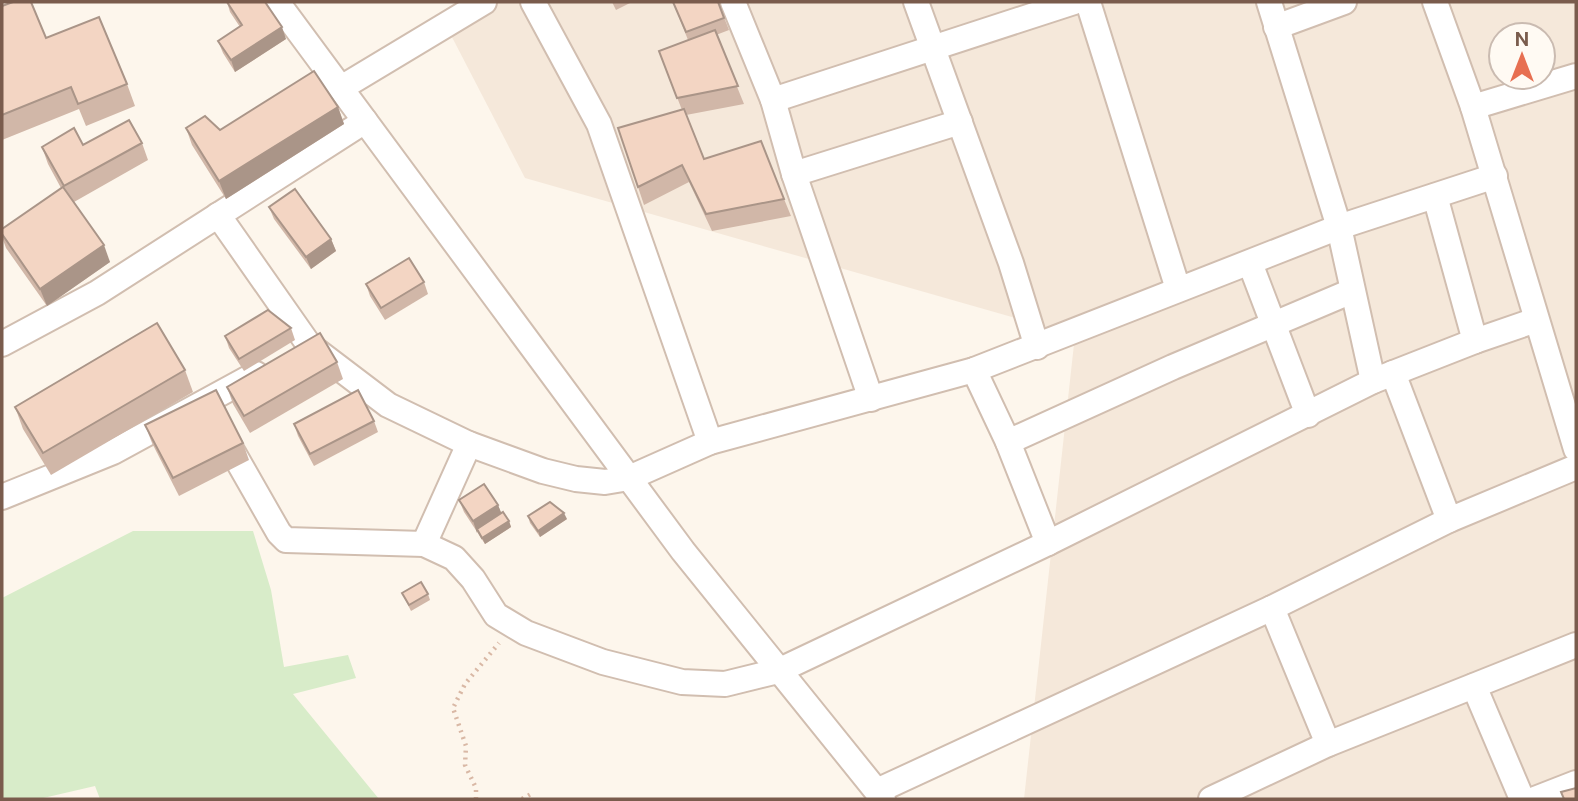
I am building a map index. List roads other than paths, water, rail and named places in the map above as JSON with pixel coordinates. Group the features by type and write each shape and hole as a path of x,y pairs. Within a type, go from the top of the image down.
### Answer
{"street":[{"path":"277,2 683,551 880,795 1272,608 1448,520 1576,467"},
{"path":"341,88 484,2"},
{"path":"533,2 599,124 710,442"},
{"path":"733,2 773,100 794,174 871,399"},
{"path":"916,2 1011,263 1037,347"},
{"path":"773,100 1074,2"},
{"path":"1088,2 1178,289"},
{"path":"1269,2 1339,227 1352,291 1383,377 1448,520"},
{"path":"1276,27 1344,2"},
{"path":"1435,2 1473,107 1576,449"},
{"path":"1473,107 1576,76"},
{"path":"2,344 97,293 365,121"},
{"path":"794,174 960,122"},
{"path":"218,215 309,345 388,405 469,444 543,471 576,479 606,482 629,478 710,442 974,370 1339,227 1494,176"},
{"path":"1435,196 1475,341"},
{"path":"1250,262 1308,415"},
{"path":"1008,442 1352,291"},
{"path":"204,403 279,533 286,540 424,544 454,558 473,579 496,615 514,627 603,662 682,682 726,684 778,671 1048,543 1383,377 1536,320"},
{"path":"2,497 113,453 309,345"},
{"path":"974,370 1008,442 1048,543"},
{"path":"424,544 469,444"},
{"path":"1272,608 1328,744"},
{"path":"1211,799 1328,744 1576,645"},
{"path":"1474,686 1522,799"},
{"path":"1535,799 1576,783"}]}
